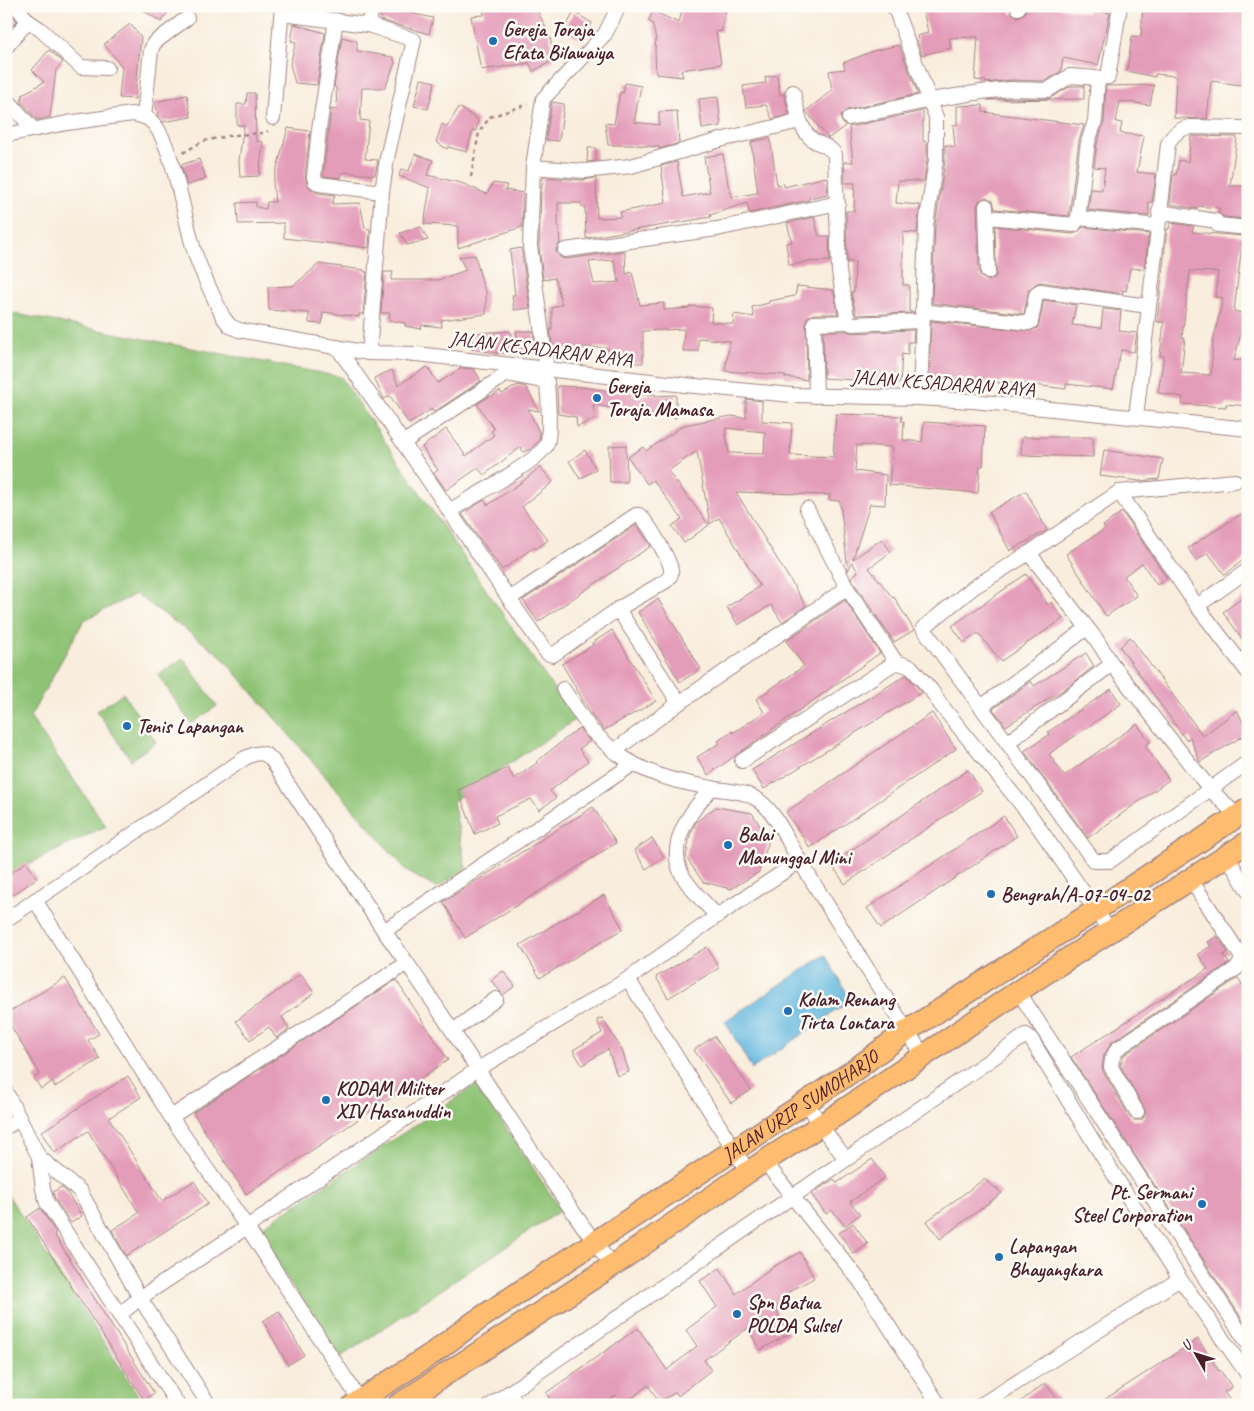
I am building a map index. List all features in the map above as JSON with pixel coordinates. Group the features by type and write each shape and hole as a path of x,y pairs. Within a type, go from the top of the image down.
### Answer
{"highway":[{"name":"JALAN URIP SUMOHARJO","path":"358,1403 433,1353 476,1321 807,1102 907,1031 1096,910 1244,820"},
{"name":"JALAN URIP SUMOHARJO","path":"398,1405 612,1266 756,1166 1018,991 1248,842"},
{"path":"476,1321 492,1344"}],"street":[{"path":"16,6 28,21 40,29 81,67 107,68"},
{"path":"368,25 373,6"},
{"path":"547,370 530,246 533,167 543,99 605,34 619,6"},
{"path":"894,6 936,117 937,142 926,225 921,370 918,398"},
{"path":"849,118 930,100 1011,89 1048,90 1070,76 1105,78 1109,74 1120,6"},
{"path":"273,118 282,10 368,25 414,40 387,158 382,192 369,353"},
{"path":"6,135 132,114 144,117 150,50 154,43 187,18"},
{"path":"336,20 319,129 315,181 319,184 382,192"},
{"path":"6,47 28,21"},
{"path":"988,272 987,211 1074,225 1078,218 1088,142 1095,121 1098,78"},
{"path":"793,92 800,121 808,136 814,141 828,146 835,155 838,203 838,272 848,322"},
{"path":"6,98 21,112 33,129"},
{"name":"JALAN KESADARAN RAYA","path":"144,117 151,120 171,160 194,251 226,323 239,330 369,353 417,354 685,385 792,395 974,401 1248,429"},
{"path":"533,167 600,171 631,166 720,140 800,121"},
{"path":"1136,417 1168,144 1177,132 1190,127 1248,128"},
{"path":"565,250 717,229 838,203"},
{"path":"1159,212 1216,221 1218,225 1248,228"},
{"path":"1078,218 1157,226"},
{"path":"816,396 814,324 848,322 852,324 922,316 1028,323 1033,318 1036,294 1040,291 1148,306"},
{"path":"337,347 404,442 449,511 509,599 547,653 552,655 618,609 666,581 671,576 672,569 644,519 636,515 509,599"},
{"path":"404,442 507,374 547,382 548,432 543,449 514,472 449,511"},
{"path":"1235,481 1119,492 1029,553 974,587 923,628 1094,861 1110,861 1248,762"},
{"path":"1119,492 1197,606 1248,672"},
{"path":"807,509 847,588 896,662 910,667 931,690 1033,819 1110,931"},
{"path":"1029,553 1087,628 1112,664 1210,789 1244,820"},
{"path":"1197,606 1248,570"},
{"path":"614,751 679,703 847,588"},
{"path":"618,609 679,703"},
{"path":"981,707 1087,628"},
{"path":"742,761 896,662"},
{"path":"1007,742 1112,664"},
{"path":"563,689 591,730 614,751 633,764 659,777 753,796 764,805 774,817 923,1055"},
{"path":"6,920 245,758 262,752 268,755 384,931 454,1031 612,1266"},
{"path":"384,931 633,764"},
{"path":"712,788 684,824 678,841 677,852 678,864 684,877 717,916"},
{"path":"1227,856 1248,891"},
{"path":"119,1315 140,1298 478,1069 628,979 717,916 800,861"},
{"path":"1137,1112 1111,1067 1112,1059 1117,1049 1237,968 1241,962 1241,956 1191,880"},
{"path":"35,900 171,1117 247,1227 358,1403"},
{"path":"171,1117 407,963"},
{"path":"628,979 734,1149 792,1196 860,1281 939,1405"},
{"path":"1018,991 1248,1344"},
{"path":"454,1031 496,999"},
{"path":"491,1405 513,1399 792,1196 1026,1035 1031,1039 1180,1279 1248,1375"},
{"path":"6,1092 39,1157 42,1189 47,1203 178,1405"},
{"path":"807,1102 820,1125 846,1159"},
{"path":"6,1128 20,1119"},
{"path":"39,1157 80,1191 140,1298 209,1405"},
{"path":"990,1403 1180,1279"}],"path":[{"path":"471,177 479,132 490,117 543,99"},
{"path":"171,160 203,141 234,135 264,133 270,128 273,118"}],"green space":[{"path":"6,312 341,377 575,720 453,801 466,869 436,888 408,872 219,654 136,594 84,620 30,717 106,826 6,874"},
{"name":"Tenis Lapangan","path":"183,658 217,706 191,724 158,675"},
{"name":"Tenis Lapangan","path":"123,693 156,742 131,760 97,711"},
{"path":"477,1084 561,1210 339,1358 256,1231"},
{"path":"6,1192 144,1404 6,1405"}],"water":[{"name":"Kolam Renang Tirta Lontara","path":"825,955 851,1000 752,1069 725,1021"}],"building":[{"path":"6,6 17,21 6,32"},
{"path":"137,6 172,6 161,22"},
{"path":"483,6 535,6 550,36 554,60 533,71 529,63 481,70 471,16 484,15"},
{"path":"683,6 708,6 726,10 721,32 716,31 721,64 681,70 683,77 656,74 656,39 652,23 648,21 653,11 679,23"},
{"path":"937,6 974,6 974,8 1000,9 1000,6 1009,6 1011,13 1018,17 1025,13 1027,6 1052,6 1087,13 1088,9 1110,13 1098,65 1063,58 1061,71 1046,81 1011,80 986,83 986,81 975,80 978,37 949,38 951,48 922,55 917,36 928,33 923,9"},
{"path":"1143,6 1248,6 1248,86 1211,81 1207,119 1174,118 1176,76 1155,74 1155,77 1127,71 1132,36 1141,37"},
{"path":"382,7 433,18 429,34 380,20"},
{"path":"574,12 592,23 582,40 564,30"},
{"path":"130,24 141,37 135,99 119,98 122,67 104,44"},
{"path":"294,24 325,33 317,85 295,83 290,64 296,42 291,41"},
{"path":"342,37 357,41 357,51 393,57 395,63 385,88 362,88 360,120 369,121 365,159 378,160 375,175 343,172 341,178 323,176 331,109 337,110 336,87 334,87"},
{"path":"899,45 918,94 847,110 841,116 845,126 828,138 806,111 832,90 829,71 845,69 843,63 873,51"},
{"path":"49,50 63,62 56,70 50,117 37,120 21,101 23,94 44,82 32,70"},
{"path":"777,75 780,95 784,94 789,115 772,119 766,105 746,107 743,86 766,83 765,77"},
{"path":"421,79 435,82 428,109 414,106"},
{"path":"625,83 641,86 634,122 659,125 659,112 677,111 679,143 659,149 659,147 635,145 608,145 605,123 614,124 620,92 623,93"},
{"path":"1154,85 1150,105 1120,101 1116,122 1122,123 1120,133 1144,136 1137,172 1156,174 1152,202 1149,202 1149,216 1088,210 1091,189 1102,190 1105,168 1094,167 1097,144 1104,122 1106,86"},
{"path":"1071,86 1084,86 1084,99 987,100 1011,98 1048,99"},
{"path":"247,93 255,93 256,141 263,142 259,176 240,177 239,160 244,125 237,125 237,104 246,104"},
{"path":"187,95 191,117 163,122 158,116 155,102"},
{"path":"718,97 721,126 702,129 699,99"},
{"path":"552,102 564,104 559,141 546,140"},
{"path":"983,105 983,112 1084,125 1079,141 1069,216 995,209 993,201 986,197 979,201 977,206 979,272 981,277 989,281 996,276 995,226 1073,234 1083,227 1149,234 1144,269 1130,268 1126,291 1123,290 1122,294 1041,282 1029,289 1024,314 932,303 935,226 945,161 945,145 955,147 953,125 957,125 957,106"},
{"path":"459,107 478,120 476,131 473,130 467,152 448,147 447,149 436,142 442,124 447,127"},
{"path":"923,111 923,141 927,142 924,181 898,181 896,203 920,205 917,233 903,232 903,285 909,285 909,311 914,313 856,315 851,292 854,292 855,262 847,262 846,211 854,211 855,183 845,183 844,162 853,162 849,127"},
{"path":"288,128 310,131 305,176 310,188 317,193 335,195 332,204 360,203 365,228 370,229 369,248 284,238 284,223 238,224 237,203 256,202 256,207 266,209 267,202 275,202 273,182"},
{"path":"1191,136 1237,137 1230,186 1247,186 1245,219 1224,217 1218,213 1219,208 1198,206 1197,209 1170,204 1173,175 1176,175 1179,160 1188,162"},
{"path":"770,138 777,185 784,184 784,187 826,177 828,194 749,213 747,203 710,215 711,217 586,238 585,207 582,207 581,203 558,203 560,243 556,252 561,258 566,259 625,251 626,274 632,272 640,305 664,303 664,310 689,308 690,306 712,308 711,322 733,324 734,314 754,317 752,307 769,303 769,301 795,296 797,286 833,290 838,314 814,314 806,319 807,380 785,377 785,375 725,371 730,341 698,338 698,351 683,351 684,329 643,331 643,363 608,363 608,348 583,347 583,350 553,351 550,330 552,330 552,308 562,304 555,278 543,280 539,246 543,177 583,180 596,178 597,218 621,217 620,212 666,203 661,166 677,162 683,197 710,192 704,157 723,154 732,197 758,193 751,142","holes":["614,260 619,282 594,284 589,262"]},
{"path":"588,148 596,148 596,161 587,162"},
{"path":"415,154 433,160 427,175 461,183 487,194 493,183 507,185 505,190 523,193 522,227 458,248 458,226 424,224 430,188 399,176 401,169 409,171"},
{"path":"199,159 206,179 187,185 181,165"},
{"path":"814,217 819,236 829,236 830,261 803,262 789,265 786,243 792,242 787,223"},
{"path":"1170,223 1194,226 1192,232 1243,236 1234,311 1246,314 1234,360 1248,361 1248,406 1226,404 1226,407 1182,404 1183,397 1158,393 1164,356 1160,356 1164,322 1157,322 1167,229 1169,229","holes":["1190,271 1218,272 1215,297 1223,298 1213,341 1211,375 1181,373 1185,338 1182,337"]},
{"path":"421,227 428,240 407,245 400,233"},
{"path":"521,248 530,308 514,310 512,295 515,295 510,250"},
{"path":"475,255 486,292 486,314 441,320 442,327 422,325 421,329 389,320 390,313 381,313 384,272 393,272 391,280 438,280 466,270 459,257"},
{"path":"319,264 367,272 363,314 359,314 359,317 323,312 322,324 309,323 309,313 269,310 268,287 293,286"},
{"path":"1044,300 1076,305 1072,325 1101,328 1103,309 1121,311 1119,331 1137,333 1134,352 1121,350 1113,389 1066,384 1066,389 1001,381 1000,383 981,381 980,387 964,385 965,379 929,376 931,321 1030,331 1037,328 1039,324"},
{"path":"914,330 913,342 908,342 908,355 902,354 900,383 824,378 823,331 846,331 852,333"},
{"path":"510,331 518,344 516,331 533,331 536,352 495,353 471,349 474,333"},
{"path":"427,367 438,383 462,368 474,369 481,381 434,412 431,409 409,424 390,396 384,399 374,378 392,370 398,385"},
{"path":"518,385 526,387 539,411 528,409 540,434 539,440 531,449 523,452 521,447 484,475 478,468 446,490 434,473 438,470 422,447 446,429 466,456 494,435 491,431 494,429 477,404 500,391 502,394"},
{"path":"557,386 633,392 633,396 676,395 676,418 593,405 595,419 577,427 576,417 558,414"},
{"path":"746,399 762,401 762,421 792,423 790,455 833,457 836,414 902,416 901,421 904,421 903,440 922,442 924,422 985,426 983,466 980,466 978,493 889,485 893,447 857,445 855,471 886,475 885,505 870,504 853,559 882,539 891,552 869,568 894,597 914,630 894,642 855,584 851,577 858,572 852,562 848,571 840,501 829,500 830,495 736,492 806,606 782,622 771,605 738,625 727,607 760,586 719,518 710,524 697,451 668,471 709,525 684,543 672,526 682,519 653,480 647,484 628,457 643,447 646,451 684,425 731,416 746,418","holes":["725,428 765,432 764,454 729,453"]},
{"path":"1022,437 1093,437 1093,457 1021,455"},
{"path":"626,445 627,482 610,482 609,446"},
{"path":"585,450 596,469 580,479 569,461"},
{"path":"1104,450 1163,459 1159,479 1140,481 1100,476"},
{"path":"540,467 553,482 522,507 548,540 536,549 534,547 502,570 462,514 484,500 488,505"},
{"path":"1026,491 1047,530 1010,551 989,512"},
{"path":"1122,512 1167,578 1157,585 1142,563 1124,576 1137,596 1106,616 1066,554 1105,529 1103,526"},
{"path":"1243,513 1248,522 1248,556 1225,575 1208,553 1196,561 1188,548"},
{"path":"637,525 651,546 538,622 523,600"},
{"path":"1026,574 1048,605 1051,602 1063,619 1001,661 978,633 964,643 952,626"},
{"path":"1248,594 1248,647 1223,612"},
{"path":"658,599 701,669 680,682 638,612"},
{"path":"845,600 880,653 708,775 697,757 720,743 718,741 732,731 733,733 764,712 756,699 804,666 786,641"},
{"path":"612,630 656,701 604,730 593,717 562,664 593,645 592,643"},
{"path":"1130,637 1203,736 1237,710 1248,733 1200,762 1190,737 1186,740 1120,647"},
{"path":"1086,653 1094,666 1069,686 1006,726 993,709 1031,681 1034,686"},
{"path":"906,675 922,692 764,789 752,770"},
{"path":"1111,689 1121,704 1049,754 1064,776 1137,724 1150,742 1145,746 1169,780 1088,838 1024,751 1049,735 1048,732"},
{"path":"932,713 956,749 810,848 786,812"},
{"path":"579,728 590,741 579,749 588,761 550,791 556,798 539,810 531,799 495,816 498,823 475,834 458,790 508,768 514,779 537,763"},
{"path":"968,770 982,791 845,884 831,864"},
{"path":"593,807 616,843 465,938 443,902"},
{"name":"Balai Manunggal Mini","path":"716,807 752,813 769,840 759,872 731,889 703,882 686,857 690,835 696,822"},
{"path":"1004,816 1017,836 881,928 867,908"},
{"path":"652,838 664,857 646,869 634,850"},
{"path":"26,862 37,878 13,895 6,885 6,877"},
{"path":"604,895 623,929 540,978 520,945"},
{"name":"Pt. Sermani Steel Corporation","path":"1217,936 1228,952 1223,955 1229,963 1112,1042 1104,1055 1102,1067 1129,1116 1133,1120 1141,1120 1146,1112 1120,1065 1124,1055 1238,978 1248,993 1248,1328 1071,1057 1208,969 1198,954 1211,946 1208,942"},
{"path":"707,947 719,968 668,998 656,977"},
{"path":"503,971 515,986 503,995 491,980"},
{"path":"301,974 314,993 282,1017 289,1029 276,1038 269,1027 250,1040 236,1021"},
{"path":"65,978 99,1034 88,1040 100,1059 55,1087 52,1082 41,1089 34,1078 40,1074 6,1018 6,1014"},
{"path":"396,980 448,1060 246,1194 193,1113"},
{"path":"602,1018 622,1050 629,1072 617,1076 608,1049 582,1065 573,1050 602,1033 597,1020"},
{"path":"714,1036 751,1090 731,1103 694,1050"},
{"path":"128,1076 141,1097 109,1118 162,1201 194,1181 208,1204 126,1256 112,1230 139,1213 88,1131 54,1153 41,1132"},
{"path":"872,1159 885,1177 850,1202 860,1214 845,1226 832,1210 826,1214 811,1194 834,1179 837,1183"},
{"path":"984,1179 1002,1193 940,1239 927,1221"},
{"path":"61,1187 66,1191 82,1216 71,1223 55,1199 53,1192"},
{"path":"40,1208 56,1233 54,1234 154,1393 144,1400 27,1217"},
{"path":"853,1223 868,1244 854,1254 839,1233"},
{"path":"800,1252 814,1278 785,1294 789,1299 775,1309 789,1334 760,1350 748,1328 704,1360 711,1370 678,1396 676,1392 659,1402 648,1385 623,1405 615,1395 601,1405 554,1405 546,1393 638,1328 667,1370 697,1346 686,1330 717,1307 700,1281 720,1268 736,1294 771,1268"},
{"path":"279,1311 304,1355 288,1365 263,1321"},
{"path":"1198,1339 1232,1387 1224,1392 1233,1405 1096,1405"},
{"path":"1045,1383 1062,1405 1016,1405"}],"place":[{"name":"Gereja Toraja Efata Bilawaiya","path":"493,41"},
{"name":"Gereja Toraja Mamasa","path":"597,398"},
{"name":"Tenis Lapangan","path":"127,726"},
{"name":"Balai Manunggal Mini","path":"728,845"},
{"name":"Bengrah/A-07-04-02","path":"991,894"},
{"name":"Kolam Renang Tirta Lontara","path":"788,1011"},
{"name":"KODAM Militer XIV Hasanuddin","path":"326,1100"},
{"name":"Pt. Sermani Steel Corporation","path":"1202,1204"},
{"name":"Lapangan Bhayangkara","path":"999,1257"},
{"name":"Spn Batua POLDA Sulsel","path":"737,1314"}]}
